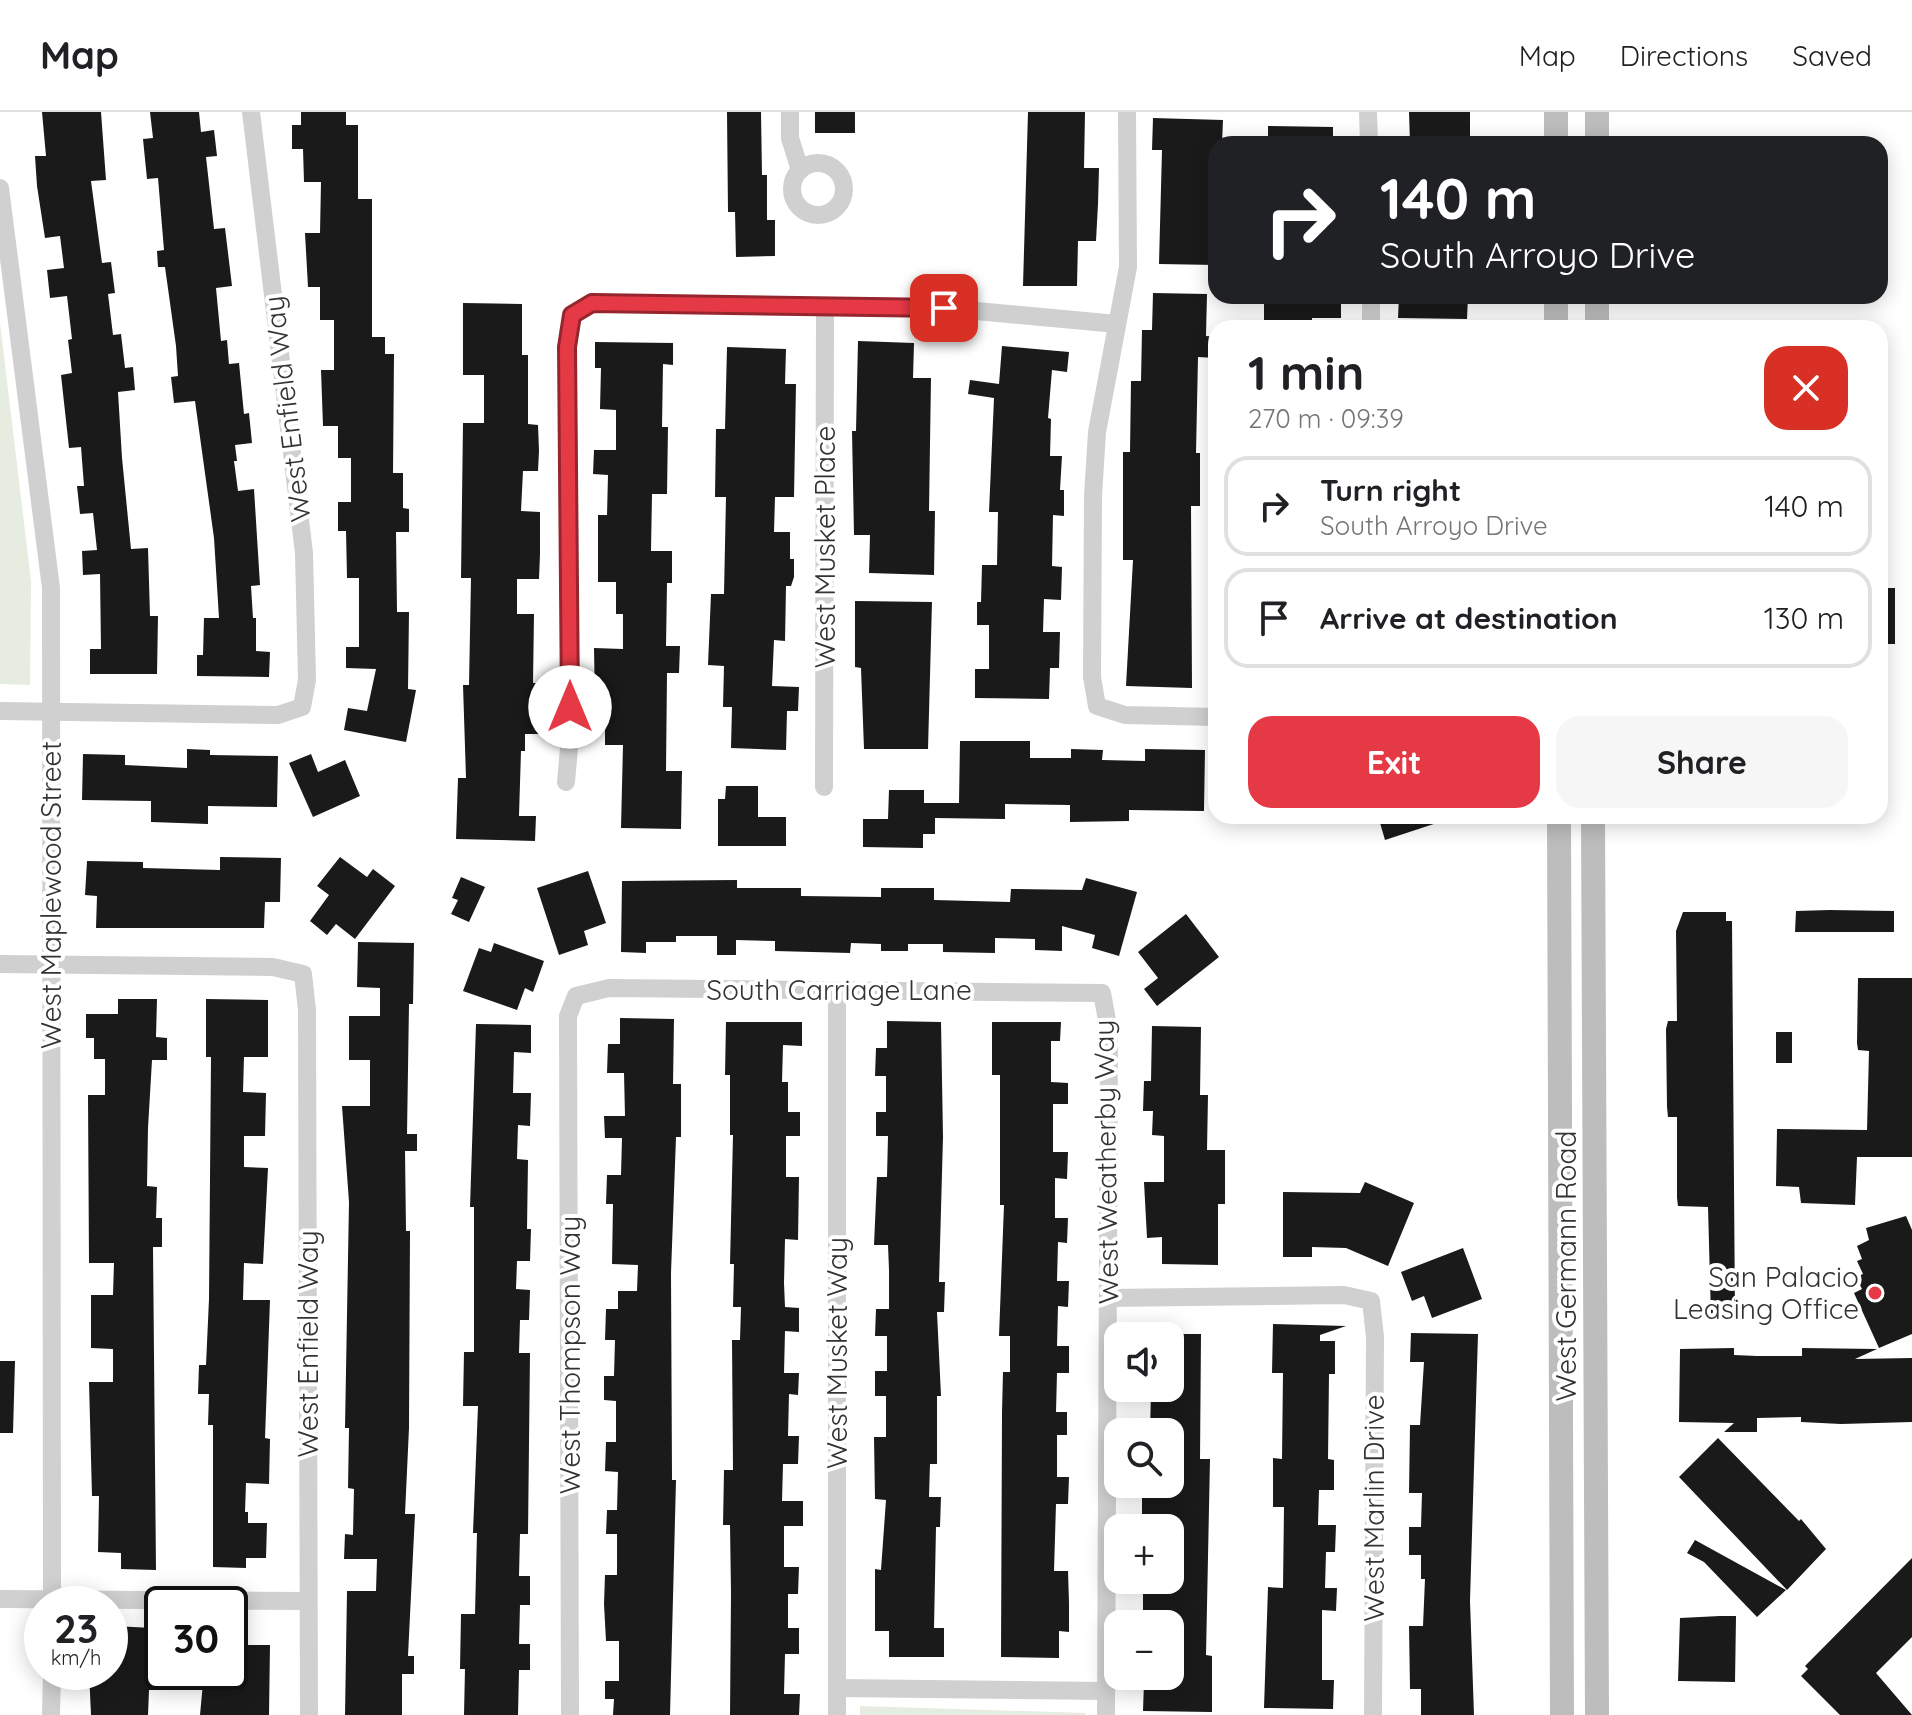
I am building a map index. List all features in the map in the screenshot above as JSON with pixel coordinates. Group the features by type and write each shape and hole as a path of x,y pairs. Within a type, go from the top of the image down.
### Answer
{"main road":[{"path":"1556,112 1556,136"},
{"path":"1597,112 1597,136"},
{"name":"West Germann Road","path":"1559,824 1562,1715"},
{"name":"West Germann Road","path":"1593,824 1597,1715"}],"street":[{"name":"West Enfield Way","path":"52,712 278,715 302,707 307,680 304,553 251,112"},
{"path":"790,112 790,138 800,170"},
{"path":"1127,112 1128,267 1097,432 1093,496 1092,677 1097,706 1125,715 1208,717"},
{"path":"1368,112 1369,136"},
{"name":"West Maplewood Street","path":"0,188 51,588 52,1586"},
{"path":"566,782 570,737 567,347 572,315 592,303 825,306 944,308 1117,324"},
{"name":"West Musket Place","path":"824,787 825,306"},
{"path":"0,711 52,712"},
{"path":"0,964 50,965"},
{"name":"West Enfield Way","path":"50,965 273,967 303,974 307,1010 309,1715"},
{"name":"South Carriage Lane","path":"576,996 609,988 1102,993"},
{"name":"West Musket Way","path":"837,991 837,1715"},
{"name":"West Weatherby Way","path":"1102,993 1109,1031 1106,1715"},
{"name":"West Thompson Way","path":"570,1715 568,1016 576,996"},
{"name":"West Marlin Drive","path":"1108,1298 1344,1295 1371,1301 1375,1337 1373,1715"},
{"path":"0,1599 24,1600"},
{"path":"128,1602 308,1601"},
{"path":"837,1688 1106,1691"},
{"path":"51,1715 52,1690"}],"shaded area":[{"path":"0,323 31,581 30,685 0,684"},
{"path":"860,1706 1086,1713 1086,1715 860,1715"}],"building":[{"path":"42,112 101,112 106,180 91,181 102,263 111,262 115,293 108,294 113,335 121,334 125,368 133,367 135,390 118,392 122,458 131,549 148,548 150,616 158,616 157,674 90,674 90,649 101,649 100,574 83,575 82,551 97,550 93,513 80,514 77,486 84,486 81,447 69,448 61,375 72,373 67,296 50,298 47,270 64,268 60,236 45,238 37,186 35,156 46,156"},
{"path":"150,112 199,112 201,132 214,130 217,156 206,157 214,229 225,228 232,286 216,288 221,341 227,340 229,364 239,363 244,414 249,413 252,443 235,445 237,461 234,461 238,491 254,489 260,585 251,586 253,618 256,618 256,651 270,652 269,677 197,676 197,655 203,655 204,618 219,618 214,538 195,401 174,403 171,377 178,376 176,346 165,267 158,267 157,251 164,250 158,178 147,179 143,139 153,138"},
{"path":"301,112 346,112 346,125 358,125 358,199 372,199 372,337 385,337 385,354 394,354 393,473 403,473 403,508 409,509 409,532 396,532 397,612 409,612 408,689 416,690 406,742 344,730 348,708 367,711 376,669 346,668 346,647 359,647 359,578 347,578 346,531 338,531 338,502 351,502 351,458 338,458 338,426 323,426 321,370 334,370 334,320 320,320 320,287 308,287 305,233 320,233 321,182 304,182 303,149 292,149 292,125 301,125"},
{"path":"727,112 761,112 762,175 767,175 767,220 775,220 775,256 736,257 735,212 728,212"},
{"path":"815,112 855,112 855,133 815,133"},
{"path":"1028,112 1085,112 1084,168 1099,168 1098,204 1096,241 1078,241 1077,286 1023,286"},
{"path":"1409,112 1470,112 1470,136 1410,136"},
{"path":"1153,118 1223,120 1222,136 1208,136 1208,265 1159,264 1162,150 1152,150"},
{"path":"1268,126 1333,127 1333,136 1268,136"},
{"path":"1153,293 1207,294 1208,358 1198,357 1196,453 1200,453 1200,506 1191,506 1192,688 1126,686 1133,560 1123,560 1123,452 1130,452 1131,381 1141,381 1142,330 1152,330"},
{"path":"463,303 522,304 522,355 528,355 528,424 538,425 539,451 538,471 523,471 521,511 540,512 540,554 539,579 517,579 517,614 534,614 533,683 540,683 541,705 540,734 525,734 525,751 521,751 519,816 536,816 535,841 456,839 458,778 466,778 463,685 469,685 471,578 461,578 463,423 484,423 484,375 463,375"},
{"path":"1264,304 1341,304 1341,318 1264,320"},
{"path":"1399,304 1468,304 1467,319 1398,318"},
{"path":"858,341 914,343 913,378 931,378 929,511 935,511 934,575 869,573 870,535 854,535 852,431 856,431"},
{"path":"595,342 673,343 673,365 663,364 662,427 668,427 667,494 652,494 651,551 672,551 672,583 667,583 666,646 680,646 679,673 667,673 666,771 682,771 681,829 621,828 623,745 605,745 605,706 595,706 594,648 623,649 623,614 616,614 616,582 598,582 598,515 607,515 608,475 593,474 594,450 616,450 616,410 600,409 601,368 595,368"},
{"path":"1002,346 1069,352 1067,372 1052,370 1048,418 1051,419 1050,456 1062,456 1060,490 1064,490 1064,516 1053,515 1052,566 1062,567 1061,600 1044,599 1043,632 1060,632 1059,668 1050,668 1049,699 975,698 975,669 989,669 989,625 977,625 977,602 981,602 982,565 997,565 998,512 989,512 994,398 968,394 970,380 999,384"},
{"path":"727,347 786,349 785,384 796,384 794,497 775,497 774,532 790,532 790,559 794,559 794,577 791,586 786,586 785,641 774,640 772,686 799,687 798,711 787,711 786,750 731,748 732,707 723,707 724,666 708,665 711,594 724,594 726,497 715,497 716,429 725,429"},
{"path":"1888,588 1895,588 1895,644 1888,644"},
{"path":"855,601 932,602 928,749 864,749 861,668 855,667"},
{"path":"960,741 1030,741 1030,758 1071,758 1071,749 1103,750 1102,760 1145,761 1145,749 1205,750 1204,811 1129,810 1129,821 1070,822 1070,805 1005,804 1005,819 935,818 935,834 923,834 923,848 863,847 863,819 888,819 889,790 924,790 924,803 959,803"},
{"path":"187,749 210,750 210,755 278,756 277,807 208,806 208,824 151,822 151,801 82,800 83,754 125,755 125,765 187,768"},
{"path":"311,754 318,772 345,760 360,796 313,817 289,763"},
{"path":"726,786 758,786 758,817 786,817 786,846 718,846 718,799 725,799"},
{"path":"1380,824 1434,824 1385,840"},
{"path":"220,857 281,858 280,902 265,902 264,928 96,928 97,896 85,895 87,861 143,862 143,868 220,870"},
{"path":"340,857 367,877 373,869 395,886 355,939 336,924 327,935 310,921 329,895 317,886"},
{"path":"588,871 606,923 584,931 588,945 559,955 537,888"},
{"path":"461,877 485,887 469,922 451,914 458,900 452,898"},
{"path":"1086,878 1137,892 1119,956 1092,948 1095,935 1062,926 1062,951 1035,950 1035,939 995,938 995,953 943,952 943,944 908,944 908,951 881,951 881,944 851,943 850,953 775,951 775,941 736,940 736,955 717,955 717,936 676,936 676,942 646,942 646,953 621,952 622,881 737,880 737,888 801,888 801,896 881,897 881,888 934,888 934,900 1010,902 1011,889 1082,890"},
{"path":"1796,911 1894,911 1894,932 1795,932"},
{"path":"1683,912 1726,912 1726,921 1732,921 1735,1317 1711,1317 1708,1207 1678,1206 1677,1117 1668,1117 1666,1029 1668,1021 1677,1021 1676,931"},
{"path":"1186,914 1219,957 1157,1006 1144,989 1158,978 1138,952"},
{"path":"358,942 414,943 413,1004 409,1004 407,1134 417,1134 417,1151 405,1151 406,1231 410,1231 409,1428 405,1514 415,1514 408,1656 414,1656 414,1674 402,1674 402,1715 345,1715 347,1591 376,1591 377,1559 344,1559 345,1534 353,1535 354,1489 348,1488 349,1428 345,1428 349,1202 342,1106 370,1106 370,1060 349,1060 349,1016 380,1016 380,988 357,987"},
{"path":"494,943 544,961 533,992 525,988 517,1010 463,991 479,948 491,952"},
{"path":"1858,978 1912,978 1912,1157 1857,1157 1855,1205 1801,1203 1799,1187 1776,1186 1777,1129 1867,1130 1869,1051 1858,1050"},
{"path":"118,999 157,999 156,1037 167,1038 167,1060 152,1060 148,1128 147,1186 157,1187 156,1218 162,1218 162,1247 153,1247 156,1570 121,1569 121,1553 98,1552 99,1496 92,1496 89,1382 113,1382 113,1349 91,1348 91,1295 113,1295 114,1263 89,1263 88,1095 105,1095 105,1059 94,1059 94,1038 86,1038 86,1014 118,1014"},
{"path":"206,999 268,1000 268,1057 244,1057 243,1092 266,1093 265,1136 244,1136 244,1167 268,1168 263,1264 244,1263 243,1300 270,1300 265,1438 270,1439 269,1484 246,1483 245,1512 248,1512 248,1523 267,1523 266,1558 246,1558 246,1568 213,1567 213,1425 208,1425 209,1394 198,1394 199,1365 206,1365 209,1299 211,1057 206,1057"},
{"path":"620,1018 674,1019 673,1084 681,1084 681,1137 676,1137 671,1273 672,1480 676,1480 670,1715 613,1715 614,1699 605,1699 605,1681 619,1681 619,1641 606,1641 604,1604 605,1575 617,1575 617,1534 606,1534 607,1510 617,1510 618,1472 605,1471 606,1442 616,1442 616,1401 604,1400 604,1376 614,1376 615,1340 605,1340 606,1309 618,1309 618,1291 637,1291 638,1265 612,1264 613,1204 606,1204 607,1175 621,1175 622,1138 605,1138 604,1116 625,1116 624,1073 607,1073 608,1044 620,1044"},
{"path":"887,1021 941,1022 943,1137 939,1282 945,1282 944,1312 937,1312 941,1396 937,1396 937,1464 930,1464 929,1497 941,1497 940,1527 936,1527 934,1628 944,1628 944,1657 889,1657 889,1631 875,1631 875,1569 881,1570 886,1500 875,1499 874,1437 886,1437 886,1396 875,1396 875,1371 887,1371 887,1336 875,1336 876,1309 889,1309 889,1270 888,1245 874,1245 877,1177 887,1177 888,1136 876,1136 876,1112 886,1112 886,1076 875,1076 876,1048 887,1048"},
{"path":"726,1022 802,1022 802,1046 783,1045 782,1082 788,1082 788,1112 800,1112 800,1136 786,1136 786,1177 799,1177 798,1240 785,1239 784,1283 785,1307 799,1308 799,1332 785,1331 784,1373 799,1373 798,1395 789,1394 788,1436 799,1436 798,1464 783,1464 782,1501 803,1501 803,1526 784,1526 784,1567 799,1567 798,1594 788,1594 788,1628 799,1628 799,1654 785,1654 784,1694 800,1694 799,1715 730,1715 730,1525 723,1525 724,1470 733,1470 732,1340 740,1340 741,1307 733,1307 734,1264 730,1264 733,1135 730,1135 730,1075 725,1075"},
{"path":"992,1022 1061,1022 1060,1041 1051,1041 1051,1082 1068,1083 1068,1104 1053,1104 1053,1152 1068,1152 1067,1179 1055,1178 1055,1218 1068,1218 1067,1243 1058,1242 1057,1281 1069,1281 1068,1307 1058,1306 1057,1346 1069,1346 1069,1373 1057,1373 1056,1412 1067,1412 1067,1435 1057,1435 1057,1477 1069,1477 1068,1504 1056,1504 1054,1571 1068,1571 1069,1603 1069,1632 1059,1631 1059,1658 1001,1657 1003,1372 1010,1372 1010,1336 999,1336 1004,1205 1000,1205 1000,1075 992,1075"},
{"path":"476,1024 531,1025 531,1053 514,1052 513,1093 531,1093 530,1126 518,1125 517,1159 528,1160 527,1229 531,1229 530,1261 517,1261 516,1289 530,1290 529,1320 520,1320 519,1353 530,1353 528,1534 520,1534 519,1576 530,1576 530,1605 520,1605 519,1644 530,1644 530,1670 519,1670 518,1715 464,1715 465,1669 460,1669 461,1614 475,1614 477,1533 473,1533 478,1406 463,1406 464,1352 474,1352 474,1207 470,1207"},
{"path":"1152,1026 1201,1027 1200,1095 1208,1095 1207,1150 1225,1150 1225,1204 1218,1204 1218,1265 1162,1264 1162,1237 1147,1238 1144,1182 1164,1182 1164,1136 1152,1135 1153,1111 1143,1111 1144,1081 1151,1081"},
{"path":"1776,1032 1792,1032 1792,1063 1776,1063"},
{"path":"1365,1182 1414,1203 1388,1266 1346,1248 1312,1247 1312,1257 1283,1257 1283,1192 1360,1193"},
{"path":"1906,1216 1912,1230 1912,1334 1879,1348 1854,1293 1862,1289 1856,1277 1863,1274 1857,1261 1862,1259 1857,1246 1869,1240 1866,1228"},
{"path":"1463,1248 1482,1299 1432,1318 1424,1296 1412,1301 1401,1272"},
{"path":"1273,1324 1346,1326 1320,1335 1320,1341 1335,1341 1335,1374 1329,1374 1328,1459 1334,1460 1334,1490 1319,1490 1318,1525 1336,1525 1335,1552 1326,1552 1325,1588 1337,1588 1336,1611 1322,1610 1322,1680 1334,1680 1333,1709 1264,1708 1268,1587 1283,1588 1284,1507 1273,1507 1273,1458 1282,1459 1283,1373 1272,1373"},
{"path":"1411,1333 1478,1334 1470,1601 1474,1715 1421,1715 1421,1689 1410,1689 1409,1626 1423,1626 1425,1579 1421,1579 1421,1555 1409,1555 1409,1527 1421,1527 1422,1493 1409,1493 1410,1425 1420,1425 1424,1362 1410,1362"},
{"path":"1184,1334 1201,1334 1200,1459 1210,1459 1206,1655 1212,1656 1212,1712 1143,1711 1144,1690 1184,1690 1184,1610 1143,1610 1143,1594 1184,1594 1184,1514 1142,1514 1142,1498 1184,1498 1184,1418 1150,1418 1151,1402 1184,1402"},
{"path":"1734,1348 1734,1355 1757,1356 1802,1356 1802,1348 1877,1349 1855,1359 1912,1358 1912,1422 1841,1424 1801,1422 1801,1417 1757,1418 1757,1432 1724,1432 1734,1423 1679,1422 1680,1349"},
{"path":"0,1361 15,1361 13,1433 0,1433"},
{"path":"1718,1438 1799,1521 1801,1519 1826,1549 1787,1590 1679,1477"},
{"path":"1695,1540 1786,1590 1757,1617 1704,1562 1687,1553"},
{"path":"1912,1558 1912,1637 1876,1673 1912,1715 1840,1715 1801,1676 1808,1669 1805,1666"},
{"path":"1736,1616 1735,1682 1678,1681 1680,1618"},
{"path":"128,1627 144,1628 144,1690 149,1690 148,1715 91,1715 90,1690 128,1690"},
{"path":"248,1645 270,1645 269,1715 200,1715 202,1690 248,1690"}],"place":[{"name":"San Palacio Leasing Office","path":"1875,1293"}],"route":[{"path":"570,707 567,347 572,315 592,303 944,308"}]}
